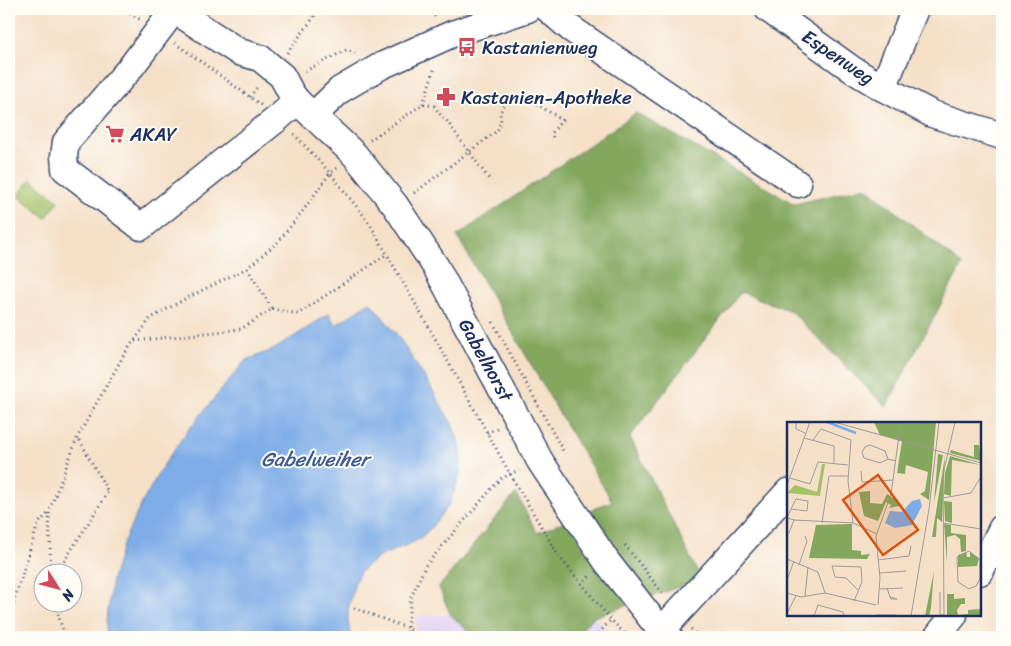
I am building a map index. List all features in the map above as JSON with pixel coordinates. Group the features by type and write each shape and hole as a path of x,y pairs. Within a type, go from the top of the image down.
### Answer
{"street":[{"path":"174,9 131,67 66,142 65,169 141,227 296,100 340,90 381,66 452,34 528,9"},
{"name":"Gabelhorst","path":"174,9 239,52 252,70 272,86 296,100 365,150 396,205 553,459 607,562 669,627"},
{"path":"548,9 570,28 798,184"},
{"name":"Espenweg","path":"768,9 853,70 883,88 932,114 1002,136"},
{"name":"Espenweg","path":"883,88 915,9"},
{"path":"669,627 787,493"},
{"path":"981,570 1002,528"},
{"path":"937,637 953,616"}],"path":[{"path":"121,9 158,31 296,100 330,173 368,221 510,474 558,555 611,620 628,637"},
{"path":"282,56 288,52 314,17 314,9"},
{"path":"296,100 346,50 355,53"},
{"path":"413,194 497,131 501,121 500,113 503,106 521,94 562,120 552,133 553,139"},
{"path":"9,617 38,524 49,512 78,436 125,353 152,318 247,268 278,242 330,173 365,150 371,139 423,104 434,106 489,179"},
{"path":"408,187 418,200"},
{"path":"134,341 241,329 272,309 298,314 387,254"},
{"path":"247,268 272,309"},
{"path":"408,637 407,628 411,597 426,565 500,479 553,459 539,406 493,321"},
{"path":"62,564 108,492 78,436"},
{"path":"49,512 51,564"},
{"path":"621,541 668,600 669,627 699,637"},
{"path":"354,608 407,628 419,637"},
{"path":"58,614 65,637"},
{"path":"596,637 611,620"}],"shaded area":[{"path":"450,614 474,637 417,637 416,616"},
{"path":"594,617 614,637 574,637"}],"green space":[{"path":"636,113 795,204 866,187 962,265 886,407 791,311 741,292 630,437 701,579 594,617 574,637 474,637 450,614 439,587 516,493 537,533 612,501 457,236"},
{"path":"31,179 59,201 46,218 18,196"}],"water":[{"name":"Gabelweiher","path":"370,302 398,336 452,424 461,448 461,472 449,505 430,529 418,540 381,556 360,572 355,582 348,610 348,623 352,637 107,637 107,619 112,579 124,541 161,469 185,434 246,360 273,350 329,314 336,325"}],"place":[{"name":"Kastanienweg","path":"467,47"},
{"name":"Kastanien-Apotheke","path":"446,97"},
{"name":"AKAY","path":"115,134"}]}
